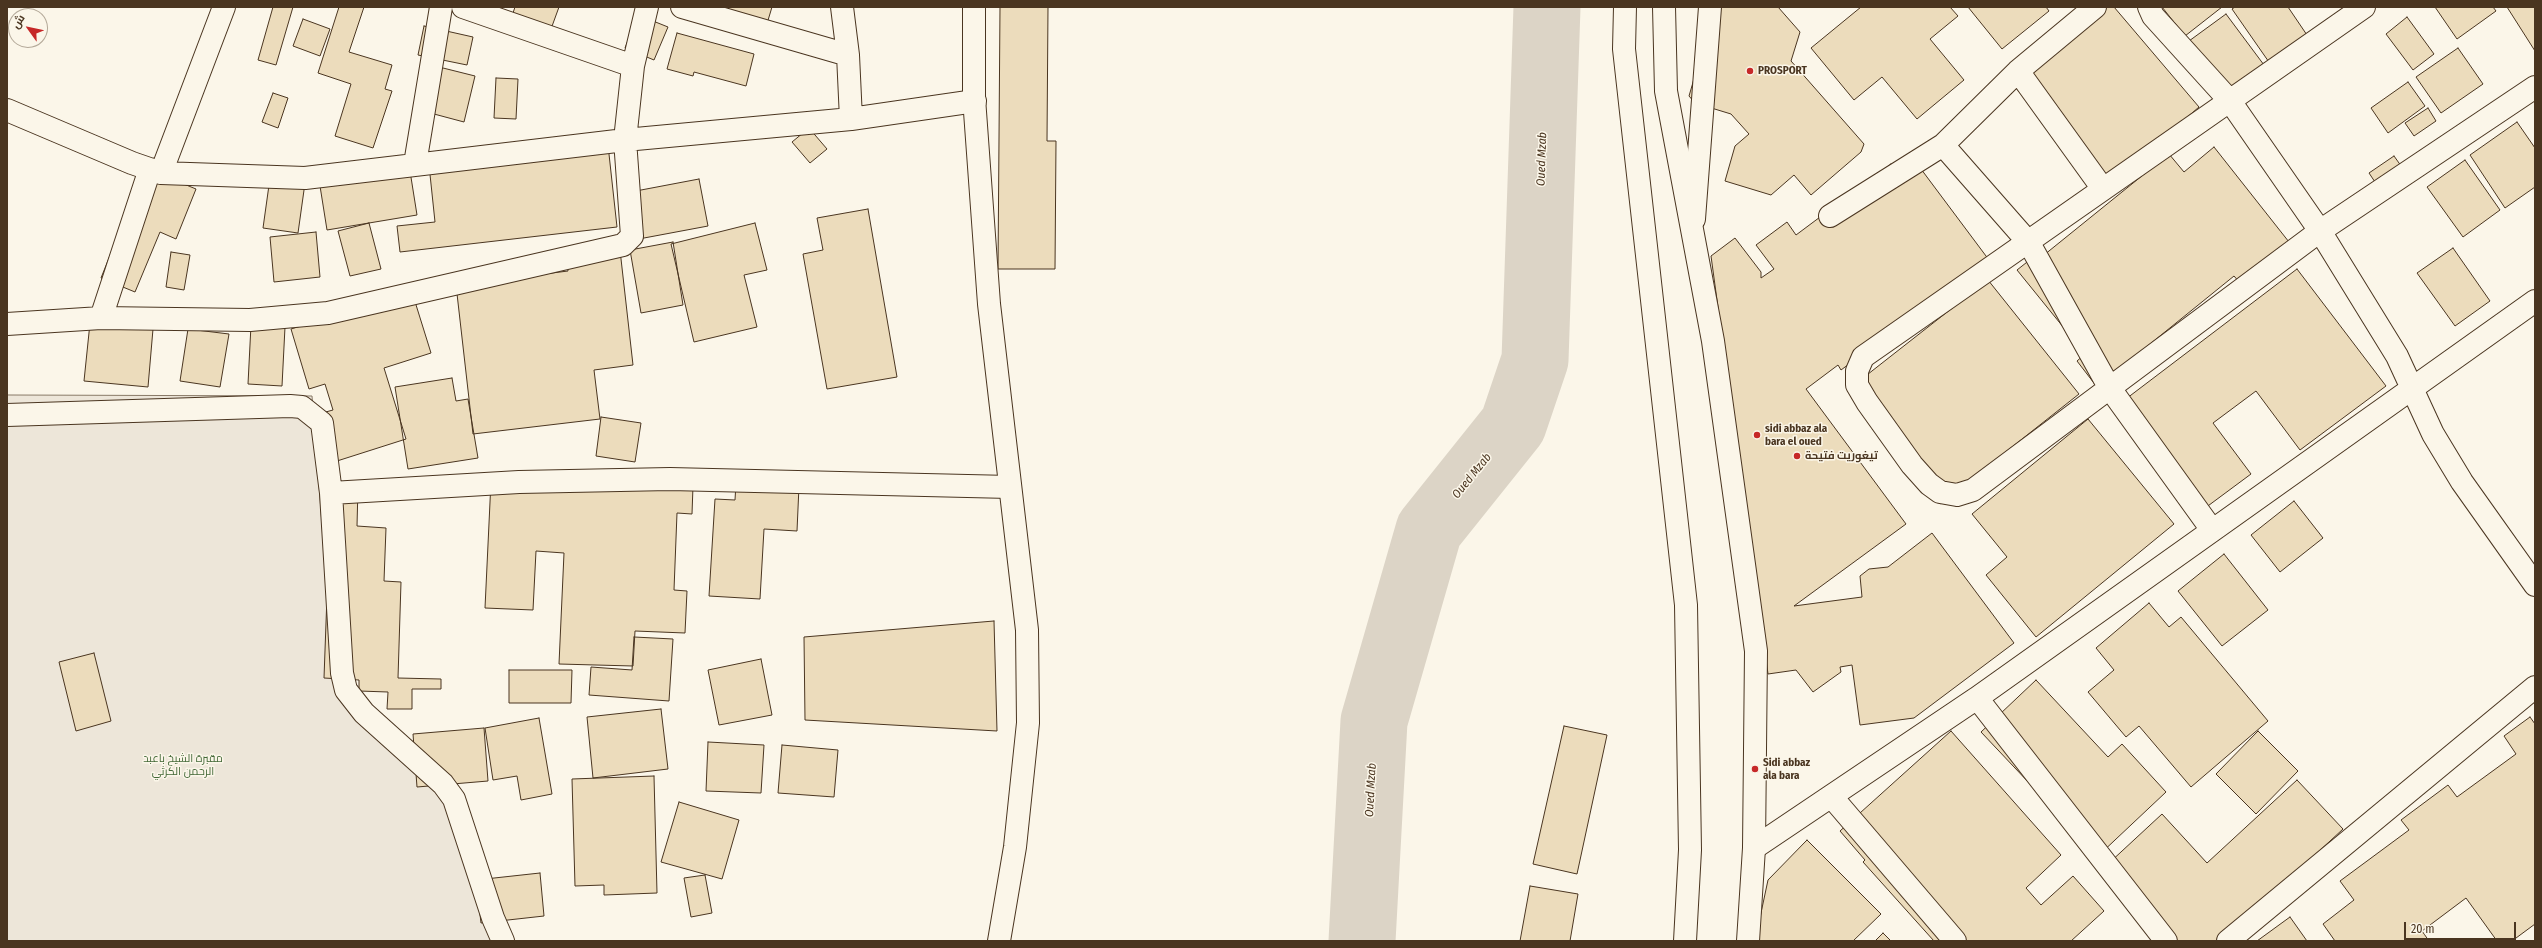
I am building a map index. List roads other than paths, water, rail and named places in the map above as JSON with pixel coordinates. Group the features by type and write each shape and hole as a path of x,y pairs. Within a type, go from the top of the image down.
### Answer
{"street":[{"path":"101,318 156,171 224,7"},
{"path":"415,164 441,7"},
{"path":"464,7 633,66"},
{"path":"7,324 101,318 250,320 328,313 623,245 630,240 633,231 625,140 633,66 647,7"},
{"path":"682,7 848,55"},
{"path":"842,7 848,55 851,119"},
{"path":"974,7 975,101 989,304 1027,630 1028,723 1015,847 999,941"},
{"path":"1625,7 1625,57 1686,605 1690,850 1685,941"},
{"path":"1664,7 1666,91 1713,341 1756,651 1754,848 1748,941"},
{"path":"1693,230 1710,7"},
{"path":"1830,216 1943,145 2018,71 2094,7"},
{"path":"2149,7 2153,16 2230,101 2320,231 2397,356 2433,434 2462,482 2535,585"},
{"path":"2364,7 2103,189 2029,243 1876,346 1863,357 1857,371 1857,385 1867,402 1912,465 1940,492 1957,495 1973,490 2028,451 2108,386 2320,231 2535,87"},
{"path":"2018,71 2103,189"},
{"path":"7,110 156,171 305,178 625,140 851,119 975,101"},
{"path":"1943,145 2029,243 2108,386 2212,530"},
{"path":"1754,848 1976,698 2535,301"},
{"path":"7,415 282,406 302,408 322,424 331,493 342,673 346,690 364,713 443,784 454,799 493,918 503,941"},
{"path":"331,493 519,482 670,479 1010,487"},
{"path":"2228,941 2535,687"},
{"path":"1976,698 2166,941"},
{"path":"1831,796 1955,941"}],"waterway":[{"name":"Oued Mzab","path":"1362,941 1374,721 1429,530 1513,425 1535,360 1547,7"}],"place":[{"name":"PROSPORT","path":"1750,71"},
{"name":"sidi abbaz ala bara el oued","path":"1757,435"},
{"name":"تيغوريت فتيحة","path":"1797,456"},
{"name":"Sidi abbaz ala bara","path":"1755,769"}],"park label":[{"name":"مقبرة الشيخ باعبد الرحمن الكرثي","path":"183,765"}]}
